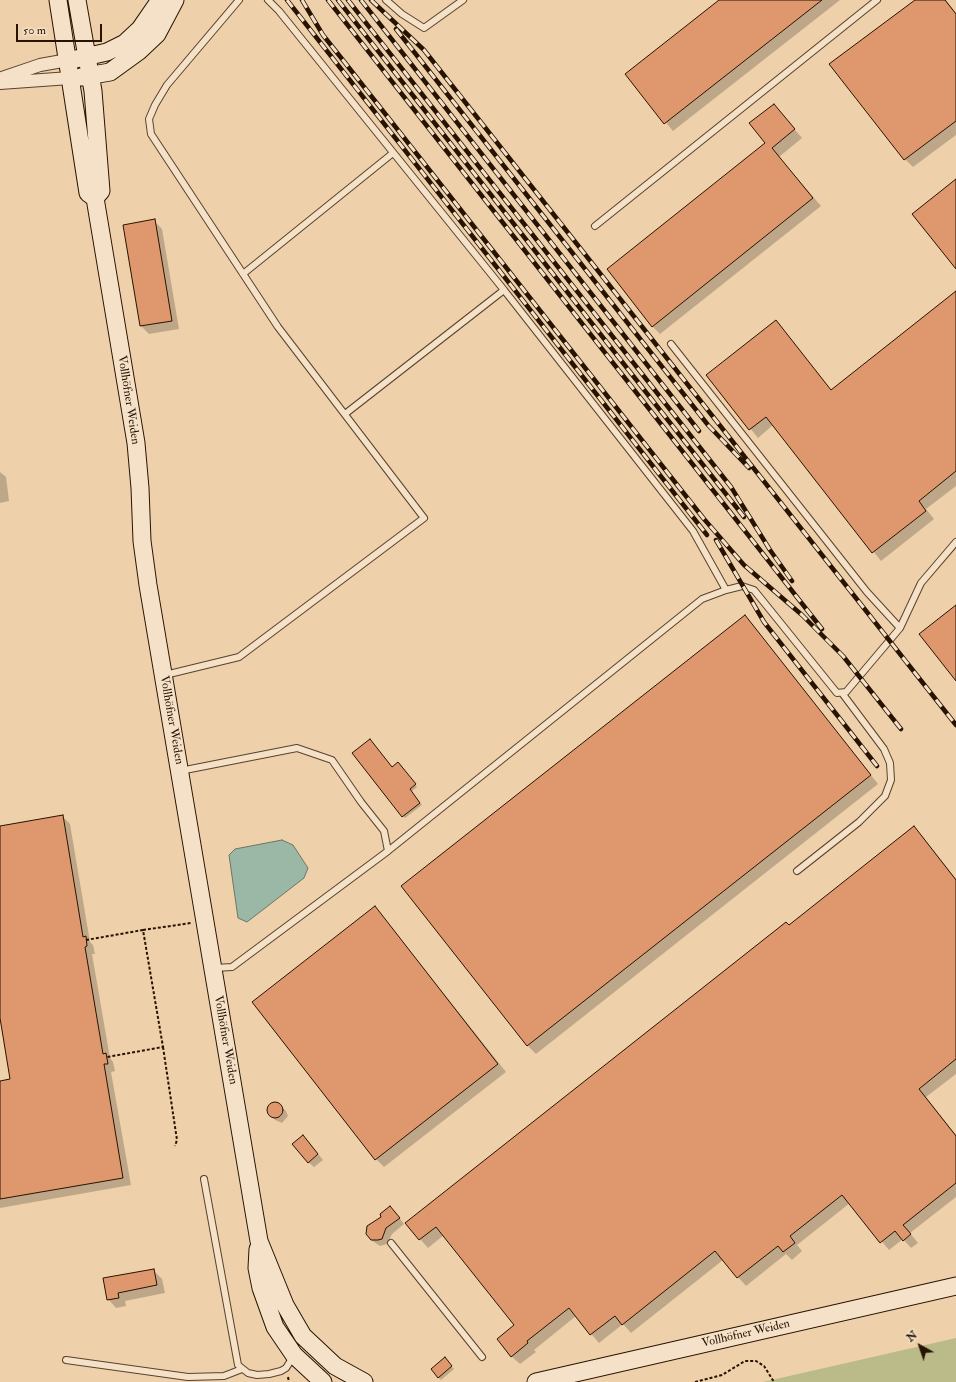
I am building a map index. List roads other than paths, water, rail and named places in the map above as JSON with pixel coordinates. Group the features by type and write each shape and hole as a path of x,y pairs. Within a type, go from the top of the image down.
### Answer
{"main road":[{"name":"Vollhöfner Weiden","path":"58,0 88,193 95,198 136,443 144,555 259,1241 258,1268 265,1300 275,1327 294,1355 323,1382"},
{"name":"Vollhöfner Weiden","path":"77,0 87,57 92,76 101,191 95,198"},
{"path":"68,60 107,52 125,43 140,29 160,0"},
{"path":"70,78 92,76 110,72 118,68 157,34 175,0"},
{"name":"Vollhöfner Weiden","path":"259,1241 285,1305 303,1336 335,1366 364,1382"},
{"name":"Vollhöfner Weiden","path":"536,1382 956,1286"}],"street":[{"path":"0,79 40,65 68,60"},
{"path":"0,83 70,78"}],"lane":[{"path":"164,676 239,656 424,518 278,327 151,134 149,119 155,105 167,85 239,0"},
{"path":"268,0 279,11 504,290 693,531 726,590"},
{"path":"386,0 402,14 424,28 464,0"},
{"path":"595,226 877,0"},
{"path":"243,274 393,152"},
{"path":"345,414 504,290"},
{"path":"672,344 867,592 900,628"},
{"path":"213,968 232,967 388,851 702,599 742,586 754,590 837,693 842,693 846,692 900,628 921,582 956,542"},
{"path":"797,871 859,822 885,796 891,780 890,763 884,749 842,693"},
{"path":"180,771 297,748 332,760 361,802 384,831 388,851"},
{"path":"204,1179 236,1358 242,1369 257,1375 276,1373 286,1368 294,1355"},
{"path":"391,1243 482,1357"},
{"path":"66,1360 188,1377 224,1376 242,1369"}],"railway":[{"path":"287,0 707,535"},
{"path":"302,0 323,35 704,519 744,565 802,615 843,656 901,729"},
{"path":"328,0 822,629"},
{"path":"338,0 744,517"},
{"path":"348,0 731,487 770,550 792,581"},
{"path":"361,0 699,431"},
{"path":"371,0 424,50 956,725"},
{"path":"396,29 708,425 749,468"},
{"path":"716,540 764,622 877,766"}]}
